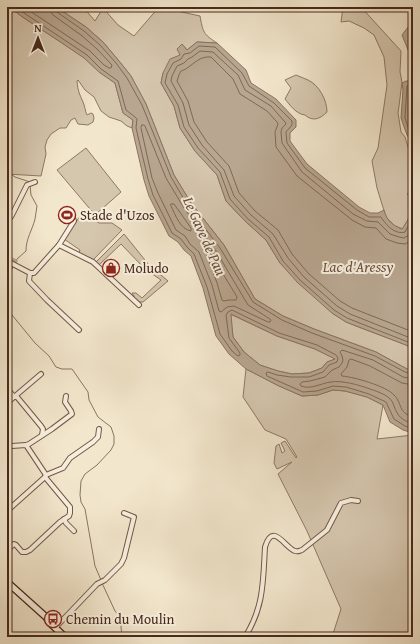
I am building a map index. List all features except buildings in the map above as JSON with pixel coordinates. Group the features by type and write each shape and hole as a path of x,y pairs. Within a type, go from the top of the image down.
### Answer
{"main road":[{"path":"7,582 66,637"}],"street":[{"path":"7,222 31,184"},
{"path":"30,273 34,272 58,245 74,221 73,218"},
{"path":"58,245 93,262 139,305"},
{"path":"9,262 30,273"},
{"path":"30,273 29,281 79,330"},
{"path":"7,403 41,374"},
{"path":"7,388 14,397 17,397 42,428 42,436"},
{"path":"7,444 12,446 29,444 72,414 65,402 66,396"},
{"path":"42,428 50,430"},
{"path":"7,511 46,476 63,468 70,458 93,442 98,437 99,429"},
{"path":"7,550 14,544 22,552 30,550 60,522 69,516 70,513 70,507 46,476 26,445"},
{"path":"245,637 251,628 260,602 265,547 267,541 273,536 277,537 294,551 300,551 327,530 341,503 351,500 358,501"},
{"path":"56,628 97,584 105,580 121,564 124,558 134,517 124,513"},
{"path":"64,519 74,532"}],"shaded area":[{"path":"7,7 85,58 99,72 115,83 123,113 133,120 132,128 121,121 109,117 101,111 94,97 85,90 78,80 78,90 86,113 87,115 91,113 93,114 93,122 88,125 78,124 75,118 71,120 66,128 60,128 51,134 45,147 46,154 41,176 7,174"},
{"path":"56,7 83,7 95,21 103,8 118,25 134,36 159,7 200,16 204,32 217,43 197,42 187,50 182,44 180,55 163,73 161,83 174,106 180,128 195,151 217,175 226,201 266,240 280,263 332,313 346,322 413,349 413,371 376,352 283,316 255,299 224,245 191,203 174,175 146,104 131,76 103,42 86,27"},
{"path":"343,7 361,7 401,51 400,72 402,82 398,113 401,132 405,137 409,150 413,152 413,191 407,194 413,199 413,203 410,215 403,229 395,226 386,217 377,188 372,161 378,148 387,85 384,57 374,35 364,28 349,21 341,22"},
{"path":"296,75 312,82 322,93 326,103 327,112 322,116 314,119 299,113 285,99 291,88 285,80"},
{"path":"86,148 121,192 95,215 57,170"},
{"path":"83,212 99,223 112,223 122,230 93,260 79,253 80,250 64,239"},
{"path":"124,234 149,265 168,281 143,302 138,302 132,293 136,293 142,298 161,280 145,269 121,244 99,265 96,262"},
{"path":"230,314 277,336 315,349 336,359 327,362 322,368 309,373 292,374 260,365 244,352 233,337"},
{"path":"246,369 302,396 318,395 333,390 345,391 367,397 383,405 377,439 413,435 413,637 332,637 341,609 307,531 278,474 292,462 277,469 274,463 276,446 279,444 282,453 285,451 281,443 285,441 296,458 297,457 286,439 265,430 243,397"}],"water":[{"name":"Le Gave de Pau","path":"9,7 56,7 86,27 103,42 119,61 131,76 146,104 174,175 191,203 224,245 255,299 283,316 376,352 413,371 413,433 403,430 390,422 383,405 367,397 345,391 333,390 318,395 302,396 246,369 229,354 216,336 203,288 191,256 178,242 169,236 149,196 132,128 133,120 123,113 115,83 99,72 84,58","holes":["231,314 277,336 315,349 335,359 327,362 322,368 309,373 292,374 260,365 244,352 233,337"]},
{"path":"413,11 413,62 402,35 409,26 411,12"},
{"name":"Lac d'Aressy","path":"197,42 217,43 246,70 251,83 276,99 296,120 296,127 290,133 290,141 307,164 359,207 370,213 378,213 384,210 390,222 402,229 408,220 413,205 413,349 346,322 332,313 298,283 280,263 266,240 226,201 217,175 195,151 180,128 174,106 161,83 163,73 170,59 180,55 177,49 182,44 187,50"},
{"path":"406,81 413,81 413,144 407,135 401,118 402,83"}],"waterway":[{"path":"7,171 15,177 30,182"},
{"path":"14,264 26,251 28,238 34,223 37,206 31,195 30,185"},
{"path":"7,257 16,261"},
{"path":"7,279 13,267"},
{"path":"7,305 12,315 35,343 49,356 56,367 62,369 72,369 88,392 89,400 98,417 111,427 114,436 114,444 111,450 97,465 85,474 81,481 80,495 81,502 85,509 95,566 101,580"},
{"path":"102,583 115,611 120,617 122,637"}],"place":[{"name":"Stade d'Uzos","path":"67,215"},
{"name":"Moludo","path":"111,268"},
{"name":"Chemin du Moulin","path":"53,619"}]}
